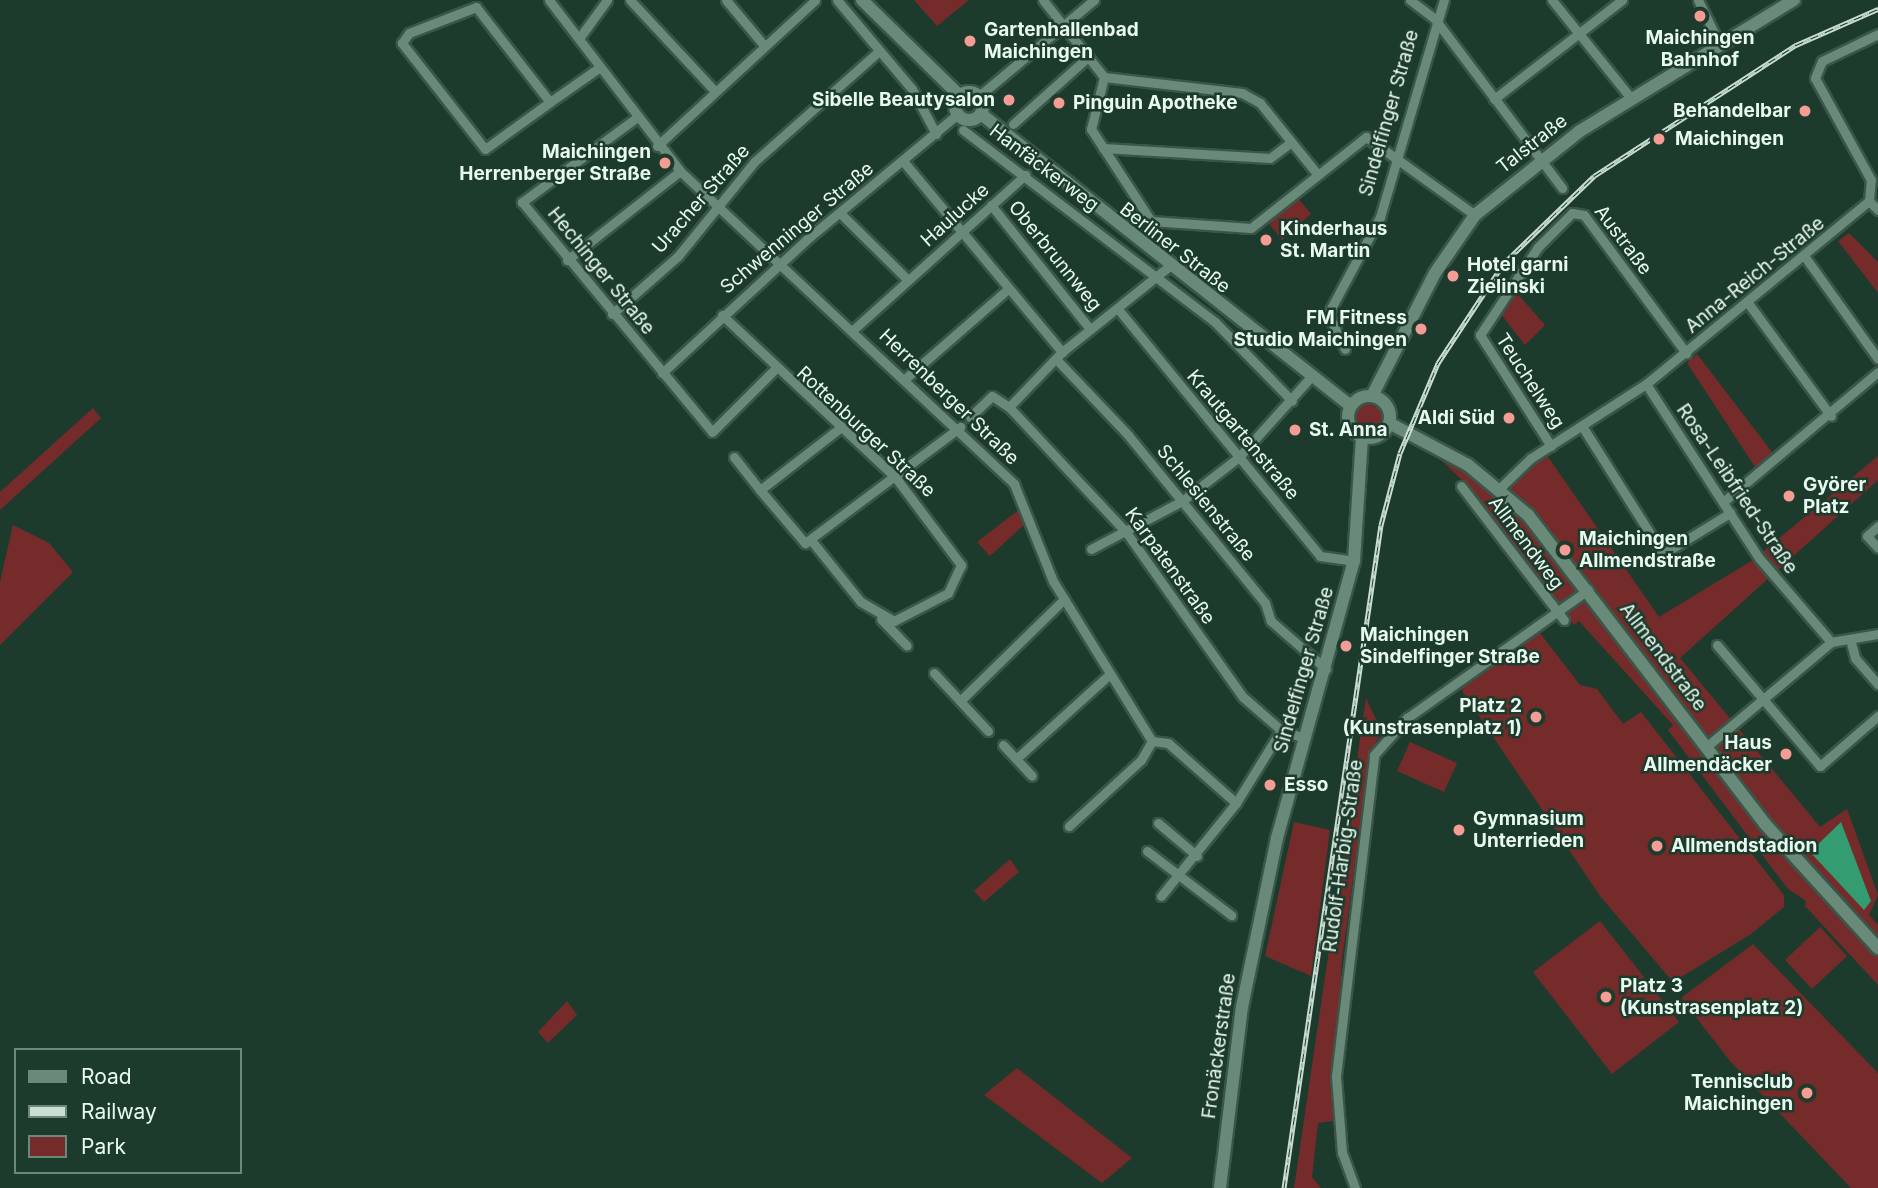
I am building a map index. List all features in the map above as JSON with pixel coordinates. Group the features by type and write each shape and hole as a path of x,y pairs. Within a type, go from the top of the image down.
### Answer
{"main road":[{"path":"862,0 960,96 979,96 981,114 969,120 958,114 960,96"},
{"name":"Talstraße","path":"1372,396 1435,273 1475,215 1541,160 1630,97 1794,0"},
{"name":"Berliner Straße","path":"981,114 1168,267 1310,378 1351,406"},
{"path":"1372,396 1387,406 1389,423 1378,436 1362,437 1349,425 1351,406 1372,396"},
{"name":"Allmendstraße","path":"1389,423 1500,488 1588,590 1780,841 1878,948"},
{"name":"Sindelfinger Straße","path":"1262,911 1304,738 1326,669 1354,561 1362,437"},
{"name":"Fronäckerstraße","path":"1220,1188 1233,1067 1262,911"}],"street":[{"name":"Herrenberger Straße","path":"549,0 580,37 657,146 680,171 778,264 960,427 1014,484 1064,599 1152,741"},
{"path":"580,37 607,0"},
{"path":"630,0 713,89"},
{"path":"726,0 762,43"},
{"path":"657,146 762,43 815,0"},
{"path":"837,0 912,89 936,134"},
{"path":"1042,0 1104,77 1242,93 1260,103 1318,175"},
{"path":"979,96 1094,0"},
{"path":"1410,0 1434,18 1562,188"},
{"name":"Sindelfinger Straße","path":"1345,349 1328,314 1364,253 1399,156 1434,38 1434,18 1444,0"},
{"path":"1552,0 1630,97"},
{"path":"1494,99 1622,0"},
{"path":"1698,0 1719,43"},
{"path":"550,102 477,7 404,36 402,43 485,149 600,68"},
{"path":"1878,34 1822,61 1815,84 1871,180 1869,201 1878,209"},
{"name":"Uracher Straße","path":"612,314 678,256 754,162 879,51"},
{"path":"1013,124 1088,57"},
{"path":"1104,77 1091,129 1151,221 1251,228 1366,137 1399,156 1475,215"},
{"name":"Schwenninger Straße","path":"662,373 778,264 958,114"},
{"name":"Hechinger Straße","path":"636,118 522,202 567,260 712,432 774,370"},
{"name":"Hanfäckerweg","path":"963,130 1215,322 1292,401"},
{"path":"1103,148 1270,158 1291,142"},
{"name":"Schlesienstraße","path":"903,161 1059,355 1265,603 1271,621 1326,669"},
{"path":"567,260 680,171"},
{"name":"Haulucke","path":"853,330 1024,175"},
{"name":"Anna-Reich-Straße","path":"1500,488 1551,446 1646,384 1686,353 1805,257 1869,201"},
{"name":"Oberbrunnweg","path":"991,205 1090,329"},
{"name":"Austraße","path":"1480,335 1538,247 1578,211 1686,353"},
{"path":"840,213 908,280"},
{"path":"1805,257 1878,359"},
{"name":"Oberbrunnweg","path":"1009,407 1059,355 1168,267"},
{"path":"906,378 1007,290"},
{"path":"1748,303 1831,416"},
{"name":"Krautgartenstraße","path":"1118,309 1320,556 1354,561"},
{"name":"Rottenburger Straße","path":"722,315 774,370 896,478 961,565 948,593 894,621 880,618"},
{"name":"Teuchelweg","path":"1480,335 1551,446"},
{"path":"1723,502 1831,416 1878,372"},
{"path":"1091,549 1182,501 1239,457 1310,378"},
{"name":"Rosa-Leibfried-Straße","path":"1646,384 1765,566 1830,642"},
{"path":"970,417 992,396 1009,407"},
{"name":"Karpatenstraße","path":"1009,407 1126,532 1222,671 1281,730 1304,738"},
{"path":"1582,426 1664,554 1730,513"},
{"path":"808,541 896,478 960,427"},
{"path":"760,490 840,428"},
{"path":"734,457 760,490 907,646"},
{"name":"Allmendweg","path":"1461,486 1564,620"},
{"path":"1878,526 1867,536 1878,548"},
{"name":"Rudolf-Harbig-Straße","path":"1354,1188 1342,1153 1336,1076 1374,755 1407,718 1588,590"},
{"path":"960,701 1064,599"},
{"path":"1706,747 1830,642 1878,634"},
{"path":"1850,639 1855,658 1878,684"},
{"path":"1717,645 1820,766 1878,716"},
{"path":"934,673 988,731"},
{"path":"1017,758 1110,674"},
{"path":"1161,896 1197,856 1236,803 1281,730"},
{"path":"1069,826 1140,760 1152,741 1168,743 1236,803"},
{"path":"1003,745 1032,776"},
{"path":"1158,823 1197,856"},
{"path":"1147,850 1231,915"}],"green space":[{"path":"914,0 969,0 937,26"},
{"path":"1297,197 1311,214 1282,240 1267,221"},
{"path":"1849,233 1878,262 1878,293 1838,241"},
{"path":"1515,291 1545,325 1525,345 1500,313"},
{"path":"1697,354 1775,456 1757,470 1687,363"},
{"path":"1369,401 1380,406 1385,417 1380,428 1369,433 1358,428 1353,417 1358,406"},
{"path":"93,408 101,418 0,510 0,492"},
{"path":"1435,454 1503,498 1520,473 1546,454 1659,617 1753,560 1878,456 1878,480 1680,658 1820,827 1847,809 1878,895 1869,915 1878,925 1878,985 1805,906 1806,901 1788,889 1668,730 1673,725 1579,621 1574,625 1465,483"},
{"path":"1020,509 1026,523 990,556 977,542"},
{"path":"13,525 49,543 73,572 0,645 0,582"},
{"name":"Allmendstadion","path":"1540,633 1580,685 1597,689 1623,724 1641,712 1784,895 1784,907 1751,934 1673,982 1600,896 1461,689"},
{"path":"1366,698 1382,732 1370,752 1342,960 1333,1121 1318,1123 1312,1177 1321,1188 1294,1188"},
{"path":"1410,742 1457,763 1444,792 1397,771"},
{"path":"1294,822 1330,830 1311,976 1265,956"},
{"path":"1010,859 1019,872 984,902 974,891"},
{"name":"Platz 3 (Kunstrasenplatz 2)","path":"1600,921 1679,1022 1612,1074 1533,972"},
{"path":"1820,927 1847,956 1812,989 1785,960"},
{"path":"1753,944 1878,1073 1878,1188 1851,1188 1730,1061 1681,998"},
{"path":"567,1001 577,1015 548,1043 538,1032"},
{"path":"1017,1068 1132,1158 1102,1183 984,1095"}],"shaded area":[{"path":"1841,822 1871,901 1864,910 1810,852"}],"railway":[{"path":"1284,1188 1381,525 1400,453 1438,363 1504,263 1594,176 1796,45 1878,9"}],"place":[{"name":"Maichingen Bahnhof","path":"1700,16"},
{"name":"Gartenhallenbad Maichingen","path":"970,41"},
{"name":"Sibelle Beautysalon","path":"1009,100"},
{"name":"Pinguin Apotheke","path":"1059,103"},
{"name":"Behandelbar","path":"1805,111"},
{"name":"Maichingen","path":"1659,139"},
{"name":"Maichingen Herrenberger Straße","path":"665,163"},
{"name":"Kinderhaus St. Martin","path":"1266,240"},
{"name":"Hotel garni Zielinski","path":"1453,276"},
{"name":"FM Fitness Studio Maichingen","path":"1421,329"},
{"name":"Aldi Süd","path":"1509,418"},
{"name":"St. Anna","path":"1295,430"},
{"name":"Györer Platz","path":"1789,496"},
{"name":"Maichingen Allmendstraße","path":"1565,550"},
{"name":"Maichingen Sindelfinger Straße","path":"1346,646"},
{"name":"Platz 2 (Kunstrasenplatz 1)","path":"1536,717"},
{"name":"Haus Allmendäcker","path":"1786,754"},
{"name":"Esso","path":"1270,785"},
{"name":"Gymnasium Unterrieden","path":"1459,830"},
{"name":"Allmendstadion","path":"1657,846"},
{"name":"Platz 3 (Kunstrasenplatz 2)","path":"1606,997"},
{"name":"Tennisclub Maichingen","path":"1807,1093"}]}
